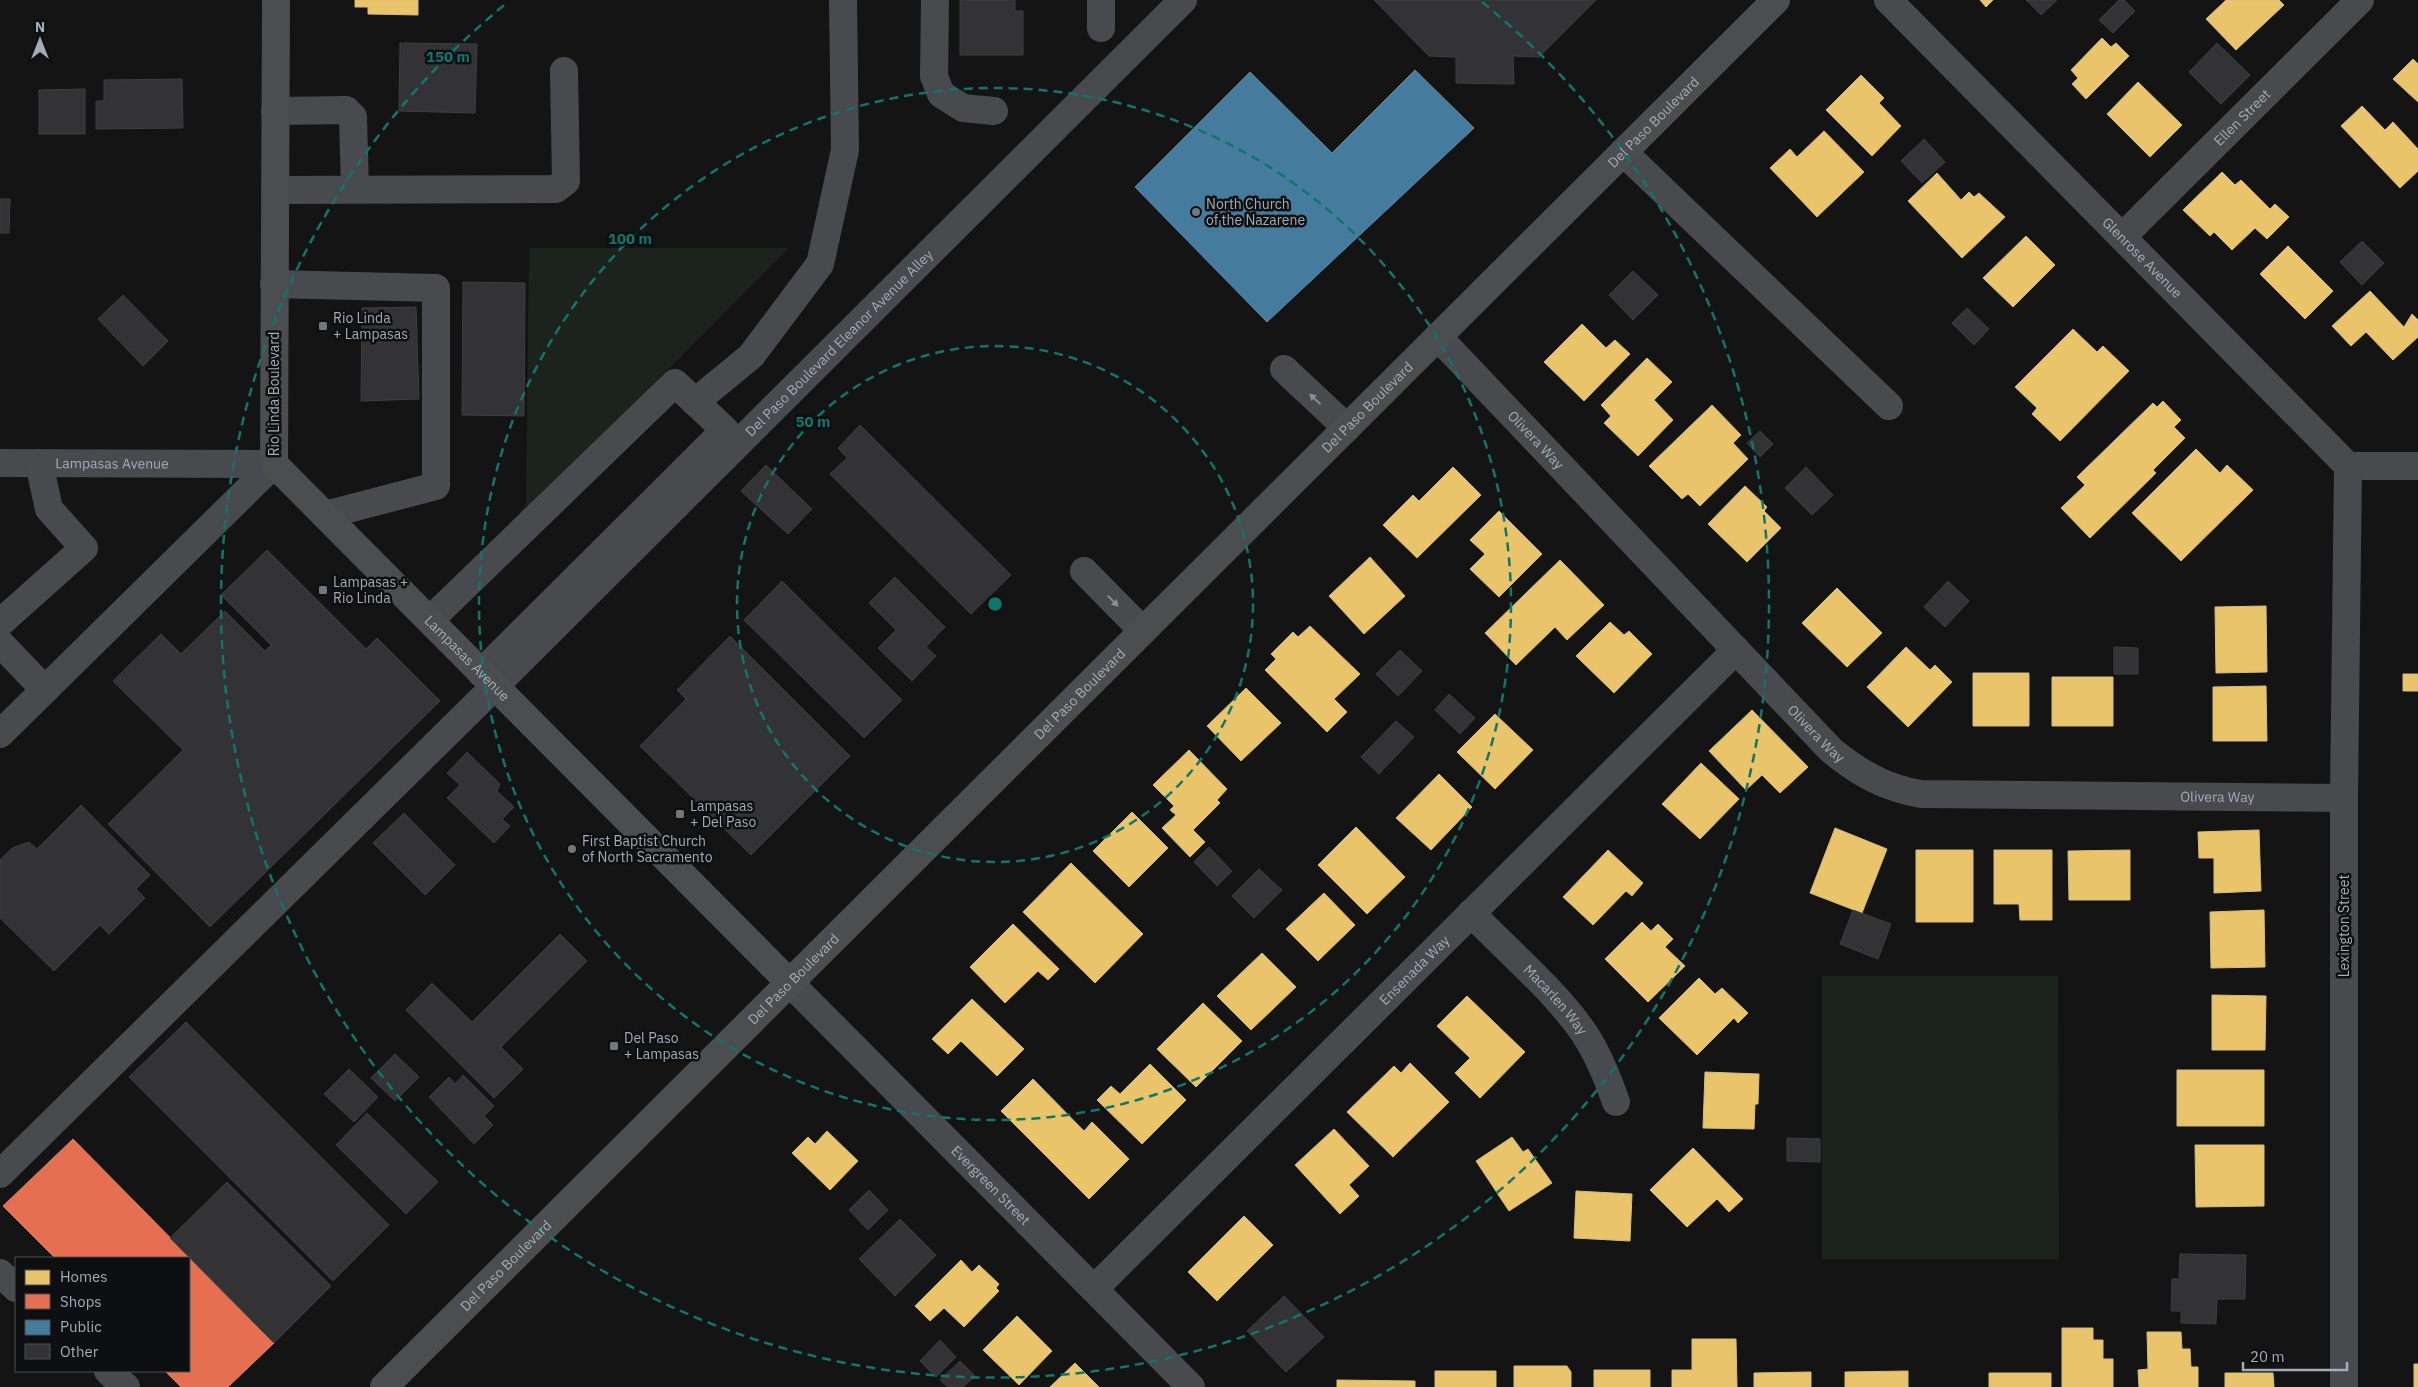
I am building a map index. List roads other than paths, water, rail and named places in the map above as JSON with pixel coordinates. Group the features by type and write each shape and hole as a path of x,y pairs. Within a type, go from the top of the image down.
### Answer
{"main road":[{"name":"Rio Linda Boulevard","path":"274,464 276,0"},
{"name":"Del Paso Boulevard","path":"384,1387 1776,0"},
{"name":"Lampasas Avenue","path":"274,464 790,983"}],"street":[{"path":"695,402 751,356 820,264 845,150 843,0"},
{"path":"935,0 934,76 941,94 963,108 994,111"},
{"path":"1101,0 1101,28"},
{"name":"Del Paso Boulevard Eleanor Avenue Alley","path":"488,679 1183,0"},
{"name":"Glenrose Avenue","path":"1888,0 2348,466"},
{"name":"Ellen Street","path":"2123,236 2360,0"},
{"path":"275,190 556,189 566,181 564,71"},
{"path":"275,111 346,110 353,117 354,189"},
{"path":"1623,152 1889,406"},
{"path":"274,284 436,288 436,486 325,516"},
{"name":"Olivera Way","path":"1438,337 1831,750 1873,780 1896,790 1921,794 2344,798"},
{"path":"1284,369 1347,428"},
{"path":"0,1174 488,679 725,430 675,383 430,620"},
{"name":"Lampasas Avenue","path":"0,463 274,464"},
{"path":"0,623 84,548 49,509 39,463"},
{"name":"Rio Linda Boulevard","path":"0,734 274,464"},
{"path":"2348,466 2418,466"},
{"name":"Lexington Street","path":"2344,1387 2344,798 2348,466"},
{"path":"1084,571 1143,631"},
{"path":"0,643 45,690"},
{"name":"Ensenada Way","path":"1094,1289 1736,650"},
{"name":"Macarlen Way","path":"1471,913 1570,1014 1585,1035 1609,1082 1616,1102"},
{"name":"Evergreen Street","path":"790,983 1191,1387"},
{"path":"0,1273 15,1287"},
{"path":"109,1372 126,1387"}],"place":[{"name":"North Church of the Nazarene","path":"1196,212"},
{"name":"Rio Linda + Lampasas","path":"323,326"},
{"name":"Lampasas + Rio Linda","path":"323,590"},
{"name":"Lampasas + Del Paso","path":"680,814"},
{"name":"First Baptist Church of North Sacramento","path":"572,849"},
{"name":"Del Paso + Lampasas","path":"614,1046"}]}
